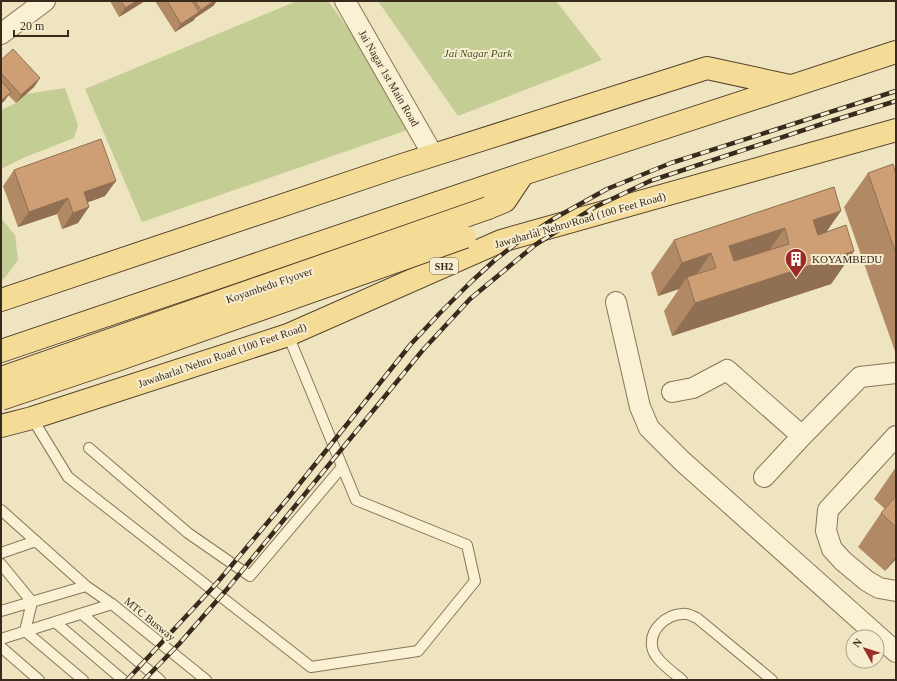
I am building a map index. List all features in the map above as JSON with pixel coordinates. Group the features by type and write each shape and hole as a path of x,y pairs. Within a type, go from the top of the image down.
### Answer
{"main road":[{"path":"32,418 3,350 524,174 896,52"},
{"path":"1,300 433,155 707,68 790,86"},
{"name":"Jawaharlal Nehru Road (100 Feet Road)","path":"1,426 32,418 288,335 502,241 896,130"},
{"name":"Koyambedu Flyover","path":"1,378 488,208 505,201 524,174"},
{"name":"Koyambedu Flyover","path":"1,399 118,360 465,237 482,234 502,241"}],"street":[{"path":"1,34 45,1"},
{"name":"Jai Nagar 1st Main Road","path":"345,1 433,155"},
{"path":"616,302 640,407 649,428 682,461 896,652"},
{"path":"672,392 693,388 727,370 802,436"},
{"path":"764,478 802,436 860,377 896,373"},
{"path":"896,436 828,510 826,531 832,549 843,561 867,581 879,588 896,591"}],"lane":[{"path":"32,418 68,476 311,667 418,651 475,581 466,545 356,500 288,335"},
{"path":"89,448 188,533 250,576 342,467"},
{"path":"1,510 86,586 112,604"},
{"path":"1,524 12,520"},
{"path":"1,553 36,541"},
{"path":"1,564 32,602"},
{"path":"1,611 86,586"},
{"path":"32,602 25,631 83,680"},
{"name":"MTC Busway","path":"1,639 112,604 206,680"},
{"path":"82,614 160,680"},
{"path":"682,680 660,661 652,647 654,633 661,623 672,616 684,614 697,618 772,680"},
{"path":"55,622 123,680"},
{"path":"1,647 39,680"}],"green space":[{"path":"297,1 328,1 419,126 142,222 85,89"},
{"name":"Jai Nagar Park","path":"378,1 556,1 602,60 458,116"},
{"path":"65,88 78,125 74,138 23,158 1,169 1,110 16,103 26,94"},
{"path":"1,218 15,235 18,260 4,279 1,280"}],"building":[{"path":"121,1 137,1 125,8"},
{"path":"167,1 192,1 199,12 181,24"},
{"path":"195,1 214,1 201,10"},
{"path":"13,49 40,78 21,95 1,73 1,60"},
{"path":"1,81 11,92 1,101"},
{"path":"101,139 116,181 84,192 89,207 73,213 68,198 29,212 14,170"},
{"path":"893,164 896,174 896,254 868,173"},
{"path":"834,187 841,211 813,220 818,235 846,225 854,251 695,303 687,277 716,268 711,253 682,263 674,240","holes":["785,228 789,244 734,261 729,246"]},
{"path":"896,496 896,527 881,513"}],"railway":[{"path":"127,680 216,584 289,497 411,344 472,281 518,242 555,218 607,189 671,163 896,91"},
{"path":"144,680 179,644 228,588 422,351 470,299 535,245 595,207 650,181 896,101"}],"place":[{"name":"KOYAMBEDU","path":"796,278"}]}
